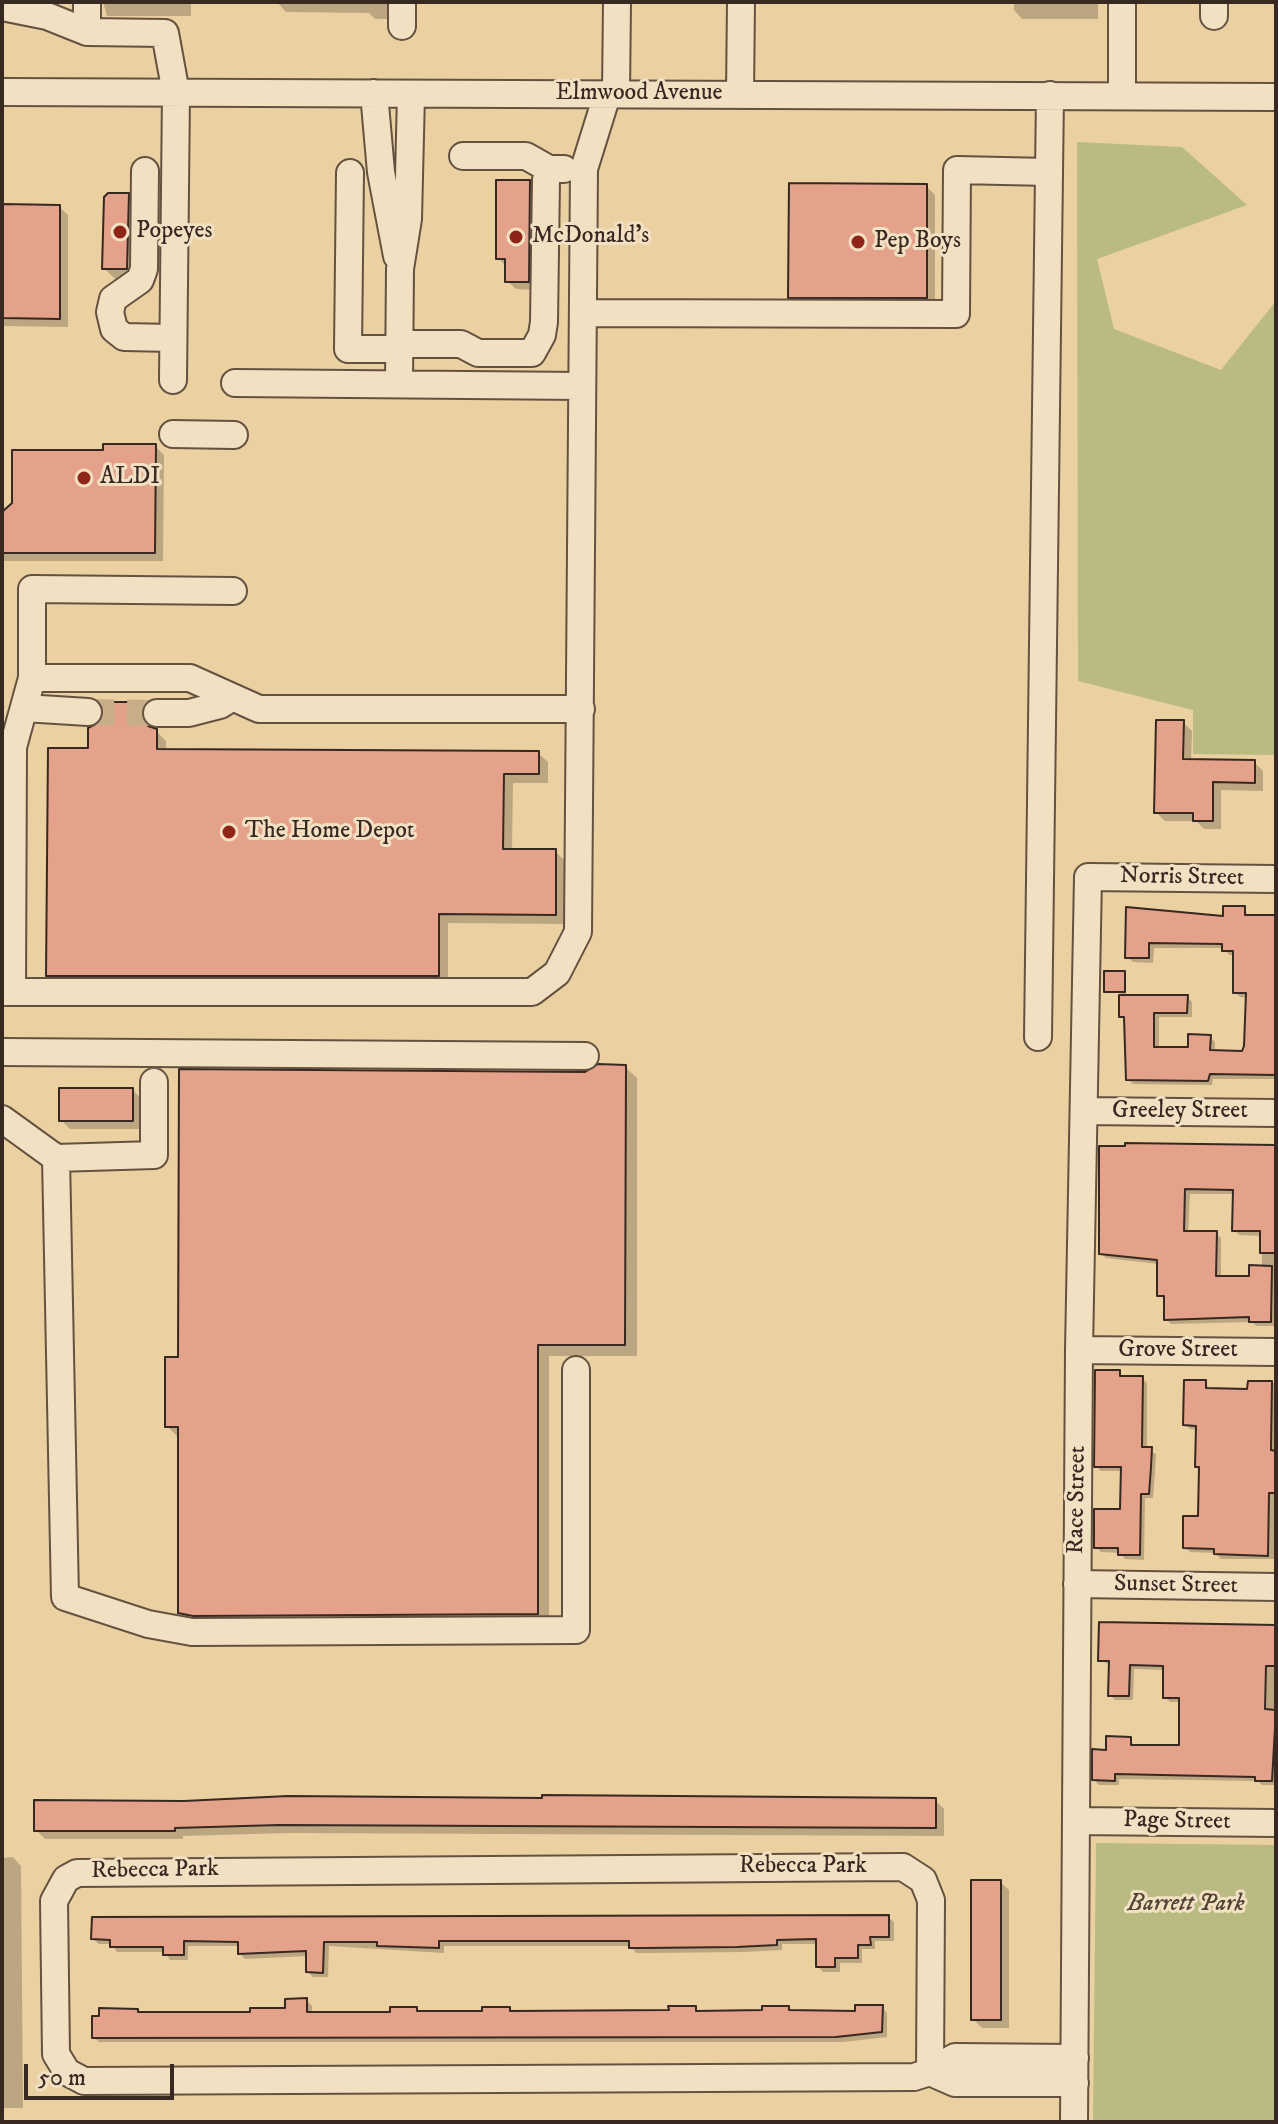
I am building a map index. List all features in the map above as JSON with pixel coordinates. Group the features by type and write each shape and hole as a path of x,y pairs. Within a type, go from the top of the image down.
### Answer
{"street":[{"path":"87,2 87,32"},
{"path":"233,591 32,589 32,678 13,747 7,992 532,992 557,973 578,932 584,169 612,94 617,2"},
{"path":"740,94 741,2"},
{"path":"1122,2 1122,96"},
{"path":"2,7 47,16 87,32 165,33 176,93 173,380"},
{"name":"Elmwood Avenue","path":"2,92 1276,97"},
{"path":"374,93 381,172 400,269"},
{"path":"399,384 400,269 408,219 411,94"},
{"path":"1038,1037 1050,95"},
{"path":"463,156 526,156 549,169 584,169"},
{"path":"350,173 348,349 461,344 478,353 532,353 538,345 544,322 546,180 549,169"},
{"path":"584,313 956,314 957,170 1049,172"},
{"path":"145,171 144,269 140,280 113,299 110,312 114,329 124,337 173,338"},
{"path":"235,383 582,386"},
{"path":"173,434 234,435"},
{"path":"32,678 190,678 259,709 581,709"},
{"path":"157,713 189,713 220,705 231,698"},
{"path":"24,708 88,712"},
{"name":"Norris Street","path":"1088,877 1276,879"},
{"name":"Race Street","path":"1074,2122 1079,1350 1088,877"},
{"path":"2,1052 585,1056"},
{"path":"2,1119 56,1158 154,1155 154,1082"},
{"name":"Greeley Street","path":"1084,1111 1276,1113"},
{"path":"56,1158 65,1597 148,1624 192,1632 576,1630 576,1370"},
{"name":"Grove Street","path":"1079,1350 1276,1352"},
{"name":"Sunset Street","path":"1077,1584 1276,1587"},
{"name":"Page Street","path":"1078,1821 1276,1823"},
{"name":"Rebecca Park","path":"930,2072 931,1900 923,1880 903,1867 88,1871 66,1879 54,1901 56,2054 67,2072 84,2081 893,2077 930,2072 955,2057 1075,2070"}],"green space":[{"path":"1077,142 1182,147 1247,205 1097,259 1114,329 1221,370 1276,301 1276,755 1193,754 1193,710 1078,681"},
{"name":"Barrett Park","path":"1096,1843 1276,1845 1276,2122 1093,2122"}],"building":[{"name":"McDonald's","path":"496,180 530,180 529,282 505,282 505,259 496,259"},
{"name":"Pep Boys","path":"789,183 927,184 927,298 788,298"},
{"name":"Popeyes","path":"108,193 129,193 127,269 102,269 104,197"},
{"path":"2,204 60,205 60,319 2,318"},
{"name":"ALDI","path":"103,444 156,444 155,553 2,553 2,512 12,503 12,450 103,450"},
{"name":"The Home Depot","path":"100,702 146,702 141,714 148,726 157,729 157,749 539,751 539,774 504,774 503,849 556,849 556,915 439,914 439,976 46,976 48,748 88,748 88,728 101,721 104,714"},
{"path":"1156,720 1184,720 1183,759 1255,760 1255,783 1213,782 1213,821 1193,821 1193,813 1154,813"},
{"path":"1223,906 1245,906 1245,915 1276,915 1276,1075 1210,1074 1208,1081 1126,1080 1124,1017 1119,1017 1119,995 1188,995 1187,1013 1154,1013 1154,1047 1188,1047 1188,1034 1211,1035 1210,1050 1242,1051 1246,993 1233,993 1233,951 1222,951 1222,944 1149,943 1149,958 1125,958 1126,907 1223,916"},
{"path":"1104,971 1125,971 1125,992 1104,992"},
{"path":"598,1064 626,1065 625,1345 538,1345 538,1614 193,1616 178,1613 178,1427 165,1427 165,1357 178,1357 179,1069 585,1072"},
{"path":"59,1088 133,1088 133,1121 59,1121"},
{"path":"1125,1143 1276,1145 1276,1253 1260,1253 1260,1231 1232,1231 1233,1190 1185,1189 1184,1231 1217,1231 1216,1276 1249,1276 1249,1265 1272,1266 1271,1322 1249,1322 1249,1317 1164,1320 1164,1296 1157,1296 1157,1260 1099,1254 1099,1146 1125,1146"},
{"path":"1095,1370 1120,1370 1120,1376 1143,1376 1142,1447 1152,1447 1149,1494 1141,1494 1140,1555 1118,1555 1118,1548 1094,1548 1094,1509 1120,1509 1121,1467 1094,1467"},
{"path":"1184,1380 1206,1380 1206,1388 1247,1389 1248,1381 1272,1381 1271,1450 1276,1451 1276,1493 1269,1493 1268,1556 1214,1554 1214,1549 1183,1548 1183,1516 1198,1516 1199,1467 1195,1467 1196,1426 1183,1425"},
{"path":"1099,1622 1276,1625 1276,1666 1266,1666 1265,1709 1276,1710 1272,1781 1255,1781 1255,1777 1115,1774 1115,1781 1092,1780 1092,1749 1106,1750 1106,1736 1131,1737 1131,1745 1179,1745 1179,1698 1163,1698 1163,1666 1130,1665 1129,1696 1108,1696 1109,1661 1098,1661"},
{"path":"542,1795 936,1798 936,1828 279,1825 175,1828 175,1831 34,1831 34,1800 184,1801 288,1796 542,1798"},
{"path":"971,1880 1001,1880 1001,2020 971,2020"},
{"path":"889,1915 889,1937 870,1937 871,1945 858,1945 858,1958 835,1958 835,1967 816,1967 816,1939 777,1940 777,1945 644,1948 629,1948 629,1941 439,1941 439,1948 377,1946 377,1942 324,1942 323,1973 306,1972 306,1951 238,1954 238,1942 184,1941 184,1955 163,1955 163,1947 110,1947 110,1940 91,1939 92,1917"},
{"path":"307,1998 307,2012 390,2012 390,2007 417,2007 417,2011 482,2011 482,2007 510,2007 510,2011 669,2010 668,2006 696,2006 696,2011 762,2010 762,2006 789,2006 789,2010 855,2011 855,2005 883,2005 882,2032 836,2037 92,2038 92,2016 99,2016 99,2008 138,2009 138,2012 250,2012 250,2008 285,2008 285,1999"}],"tunnel":[{"path":"88,712 157,713"}],"place":[{"name":"Popeyes","path":"120,232"},
{"name":"McDonald's","path":"516,237"},
{"name":"Pep Boys","path":"858,242"},
{"name":"ALDI","path":"84,478"},
{"name":"The Home Depot","path":"229,832"}]}
